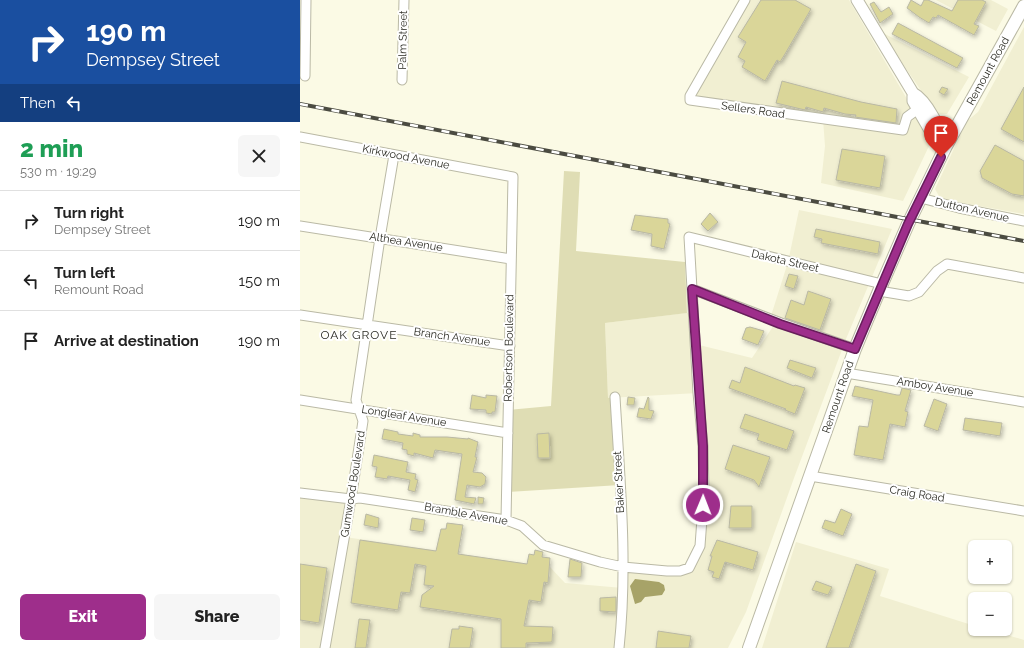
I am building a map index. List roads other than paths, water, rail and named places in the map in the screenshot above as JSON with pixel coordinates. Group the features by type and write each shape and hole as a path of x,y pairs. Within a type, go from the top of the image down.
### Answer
{"main road":[{"name":"Remount Road","path":"748,648 846,373 881,287 946,146 1024,6"}],"street":[{"path":"305,76 306,0"},
{"name":"Palm Street","path":"402,80 404,0"},
{"name":"Sellers Road","path":"745,0 690,96 690,100 903,130 907,117 918,109"},
{"path":"856,0 913,94 914,101 935,139 946,146"},
{"path":"913,94 920,97 941,130 946,146"},
{"name":"Kirkwood Avenue","path":"300,137 513,177"},
{"name":"Gumwood Boulevard","path":"325,648 352,499 363,421 356,400 394,155"},
{"name":"Robertson Boulevard","path":"506,520 513,177"},
{"name":"Dutton Avenue","path":"921,198 959,208 1024,221"},
{"name":"Althea Avenue","path":"300,226 511,259"},
{"name":"Dakota Street","path":"692,289 689,237 881,287 909,296 920,292 937,271 947,264 1024,278"},
{"path":"623,567 680,571 689,568 700,546 704,498 703,446 692,289 780,324 855,349"},
{"name":"Branch Avenue","path":"300,315 510,346"},
{"name":"Amboy Avenue","path":"846,373 1024,402"},
{"name":"Baker Street","path":"615,398 623,567 623,605 618,648"},
{"name":"Longleaf Avenue","path":"300,400 508,433"},
{"name":"Craig Road","path":"810,476 1024,511"},
{"name":"Bramble Avenue","path":"300,493 352,499 360,498 506,520 522,526 544,545 623,567"}],"railway":[{"path":"300,104 1024,241"}],"district":[{"name":"OAK GROVE","path":"359,335"}]}
